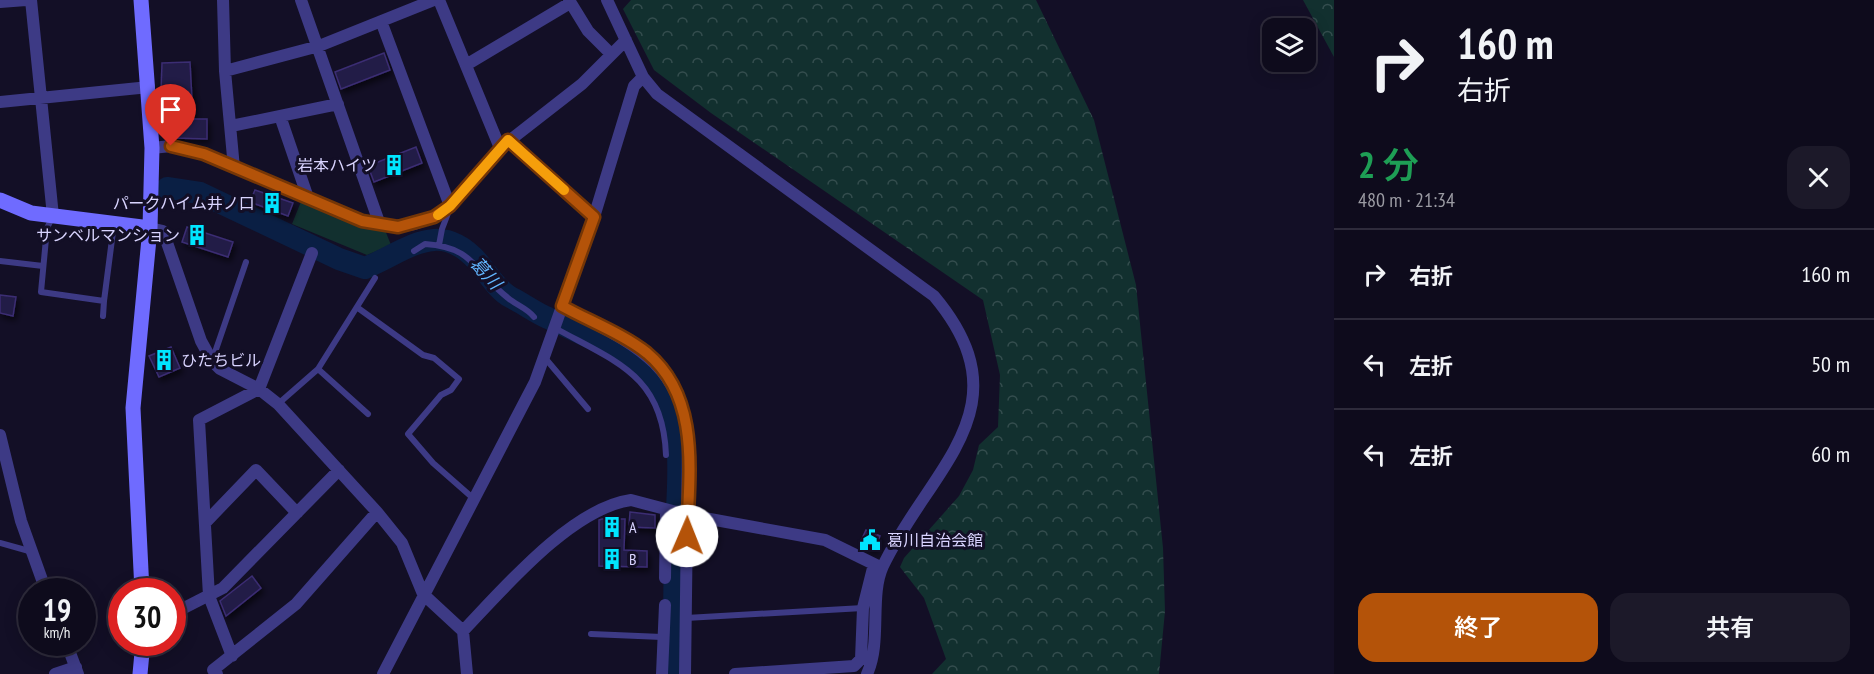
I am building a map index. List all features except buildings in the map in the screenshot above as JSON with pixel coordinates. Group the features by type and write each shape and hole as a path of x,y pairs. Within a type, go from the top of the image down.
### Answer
{"street":[{"path":"0,2 26,0"},
{"path":"31,0 53,216"},
{"path":"141,0 152,148 150,228 134,408 141,578"},
{"path":"223,0 225,71 234,168"},
{"path":"301,0 380,225"},
{"path":"225,71 319,46 434,0"},
{"path":"439,0 466,65 504,144 594,217"},
{"path":"607,0 643,77 657,94 934,296 954,320 972,364 974,394 968,424 878,566 863,608 861,659 854,666 735,674"},
{"path":"466,65 570,1 588,31 611,54"},
{"path":"381,21 450,206"},
{"path":"152,148 171,146 204,154 234,168 307,195 362,221 398,227 414,224 434,217 450,206 504,144 582,84 626,40"},
{"path":"383,674 423,594 521,412 544,357 594,217 634,86 643,77"},
{"path":"0,102 149,87"},
{"path":"231,126 338,104"},
{"path":"280,116 307,195"},
{"path":"0,200 31,213 163,231 201,342 212,361 220,369 259,389 278,404 377,512 402,543 423,594 463,631 467,674"},
{"path":"232,656 209,596 199,420 259,389 312,253"},
{"path":"562,306 647,353 672,384 684,411 687,425 688,515 685,674"},
{"path":"0,435 29,551 40,578"},
{"path":"205,523 256,470 297,513"},
{"path":"186,607 223,588 339,470"},
{"path":"463,631 540,553 594,512 632,500 666,511 825,540 878,566"},
{"path":"665,578 666,511"},
{"path":"217,674 213,670 296,604 377,512"},
{"path":"867,674 874,654 878,566"},
{"path":"662,674 665,604"},
{"path":"55,674 77,671 71,656"},
{"path":"140,674 142,656"}],"lane":[{"path":"439,245 450,206"},
{"path":"53,216 47,228 40,292 104,301"},
{"path":"103,316 114,224"},
{"path":"414,251 425,244 454,248 463,253 507,298 534,317"},
{"path":"0,261 43,266"},
{"path":"212,361 246,262"},
{"path":"278,404 318,369 375,278"},
{"path":"358,308 423,355 434,357 459,379 451,390 441,395 408,434 433,463 474,499"},
{"path":"555,327 638,376 649,390 659,413 666,456"},
{"path":"544,357 588,409"},
{"path":"318,369 368,414"},
{"path":"0,543 29,551"},
{"path":"686,618 863,608"},
{"path":"591,634 662,638"}],"green space":[{"path":"631,0 1036,0 1094,120 1136,285 1163,548 1165,611 1159,674 932,674 946,659 924,598 900,567 904,558 959,496 973,470 979,445 998,427 1000,375 983,300 711,113 654,70 623,9"},
{"path":"1303,0 1334,0 1334,57 1316,24 1316,18 1313,18"},
{"path":"302,199 385,230 391,245 367,255 292,224"}],"waterway":[{"name":"葛川","path":"167,188 200,193 339,259 365,268 423,242 436,240 450,242 464,249 478,262 507,295 614,350 650,376 663,393 671,413 678,457 674,674"}],"slow traffic":[{"path":"438,215 463,193 508,140 564,190"}],"place":[{"name":"岩本ハイツ","path":"394,165"},
{"name":"パークハイム井ノ口","path":"272,203"},
{"name":"サンベルマンション","path":"197,235"},
{"name":"ひたちビル","path":"164,360"},
{"name":"A","path":"612,527"},
{"name":"葛川自治会館","path":"870,540"},
{"name":"B","path":"612,559"}],"route":[{"path":"171,146 204,154 234,168 307,195 362,221 398,227 434,217 450,206 508,140 594,217 562,306 647,353 665,372 679,398 687,425 688,441 687,536"}]}
